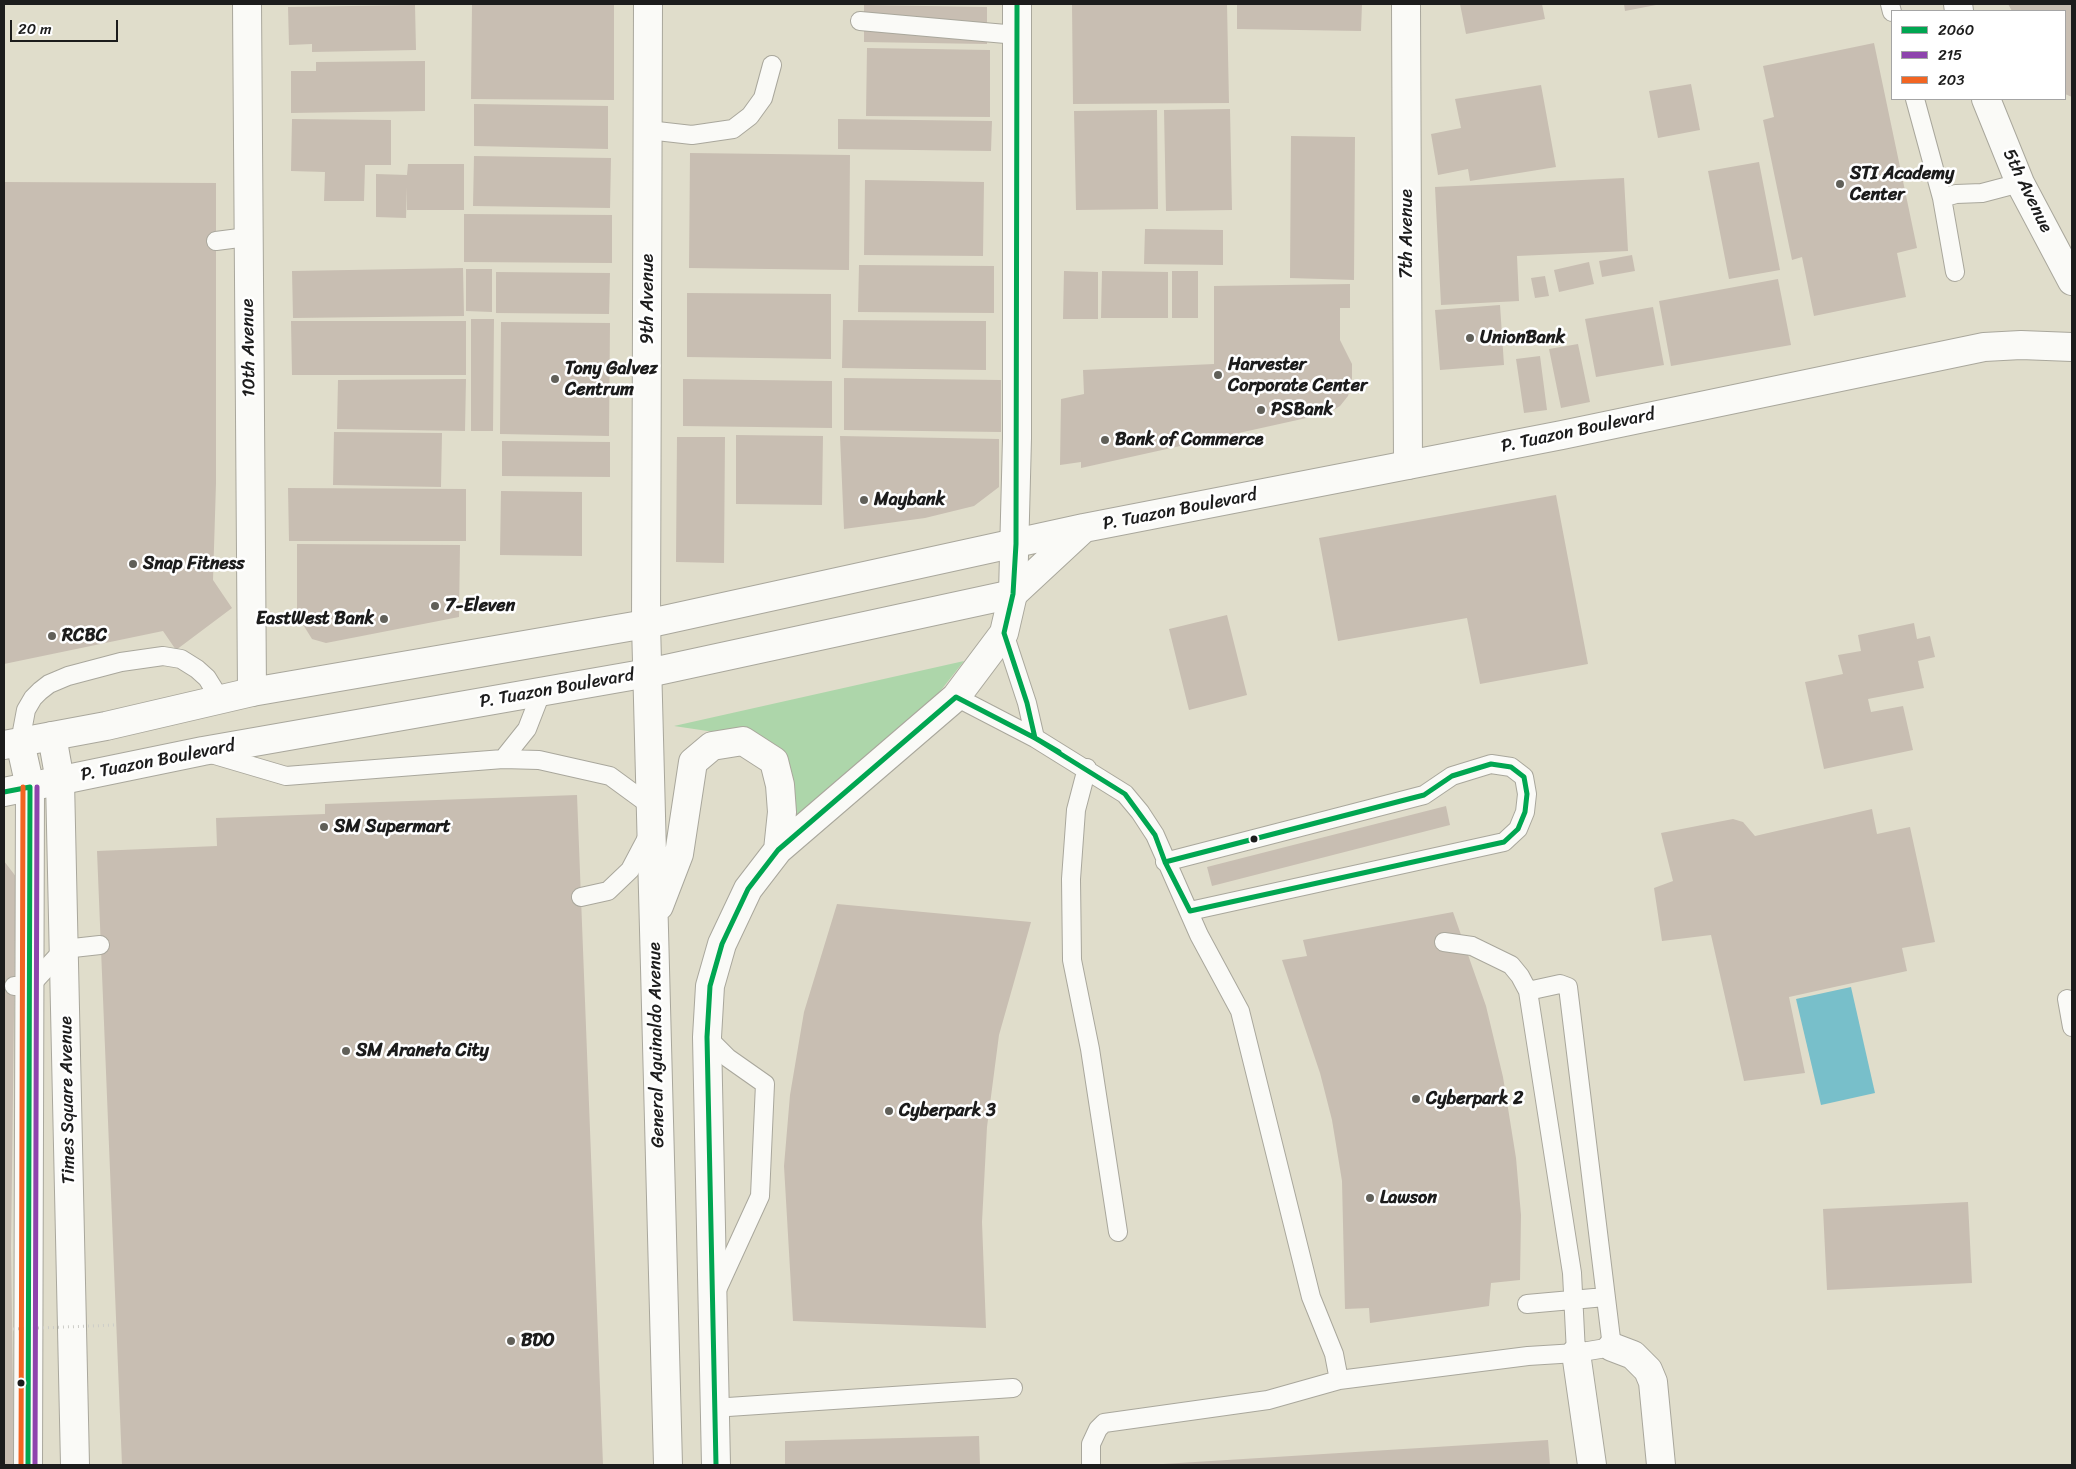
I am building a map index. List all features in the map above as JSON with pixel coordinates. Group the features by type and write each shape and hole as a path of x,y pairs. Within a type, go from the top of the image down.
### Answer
{"street":[{"name":"10th Avenue","path":"247,4 247,237 252,692"},
{"name":"9th Avenue","path":"646,624 648,4"},
{"path":"716,1465 713,1408 708,1037 710,986 722,944 748,888 778,850 956,697 1004,632 1013,594 1016,544 1017,4"},
{"name":"7th Avenue","path":"1406,4 1408,465"},
{"name":"5th Avenue","path":"1986,100 2020,183 2072,281"},
{"name":"P. Tuazon Boulevard","path":"12,743 252,692 646,624 1084,528 1408,465 1984,347 2021,345 2072,347"},
{"name":"P. Tuazon Boulevard","path":"4,792 203,751 648,673 1013,594 1084,528"},
{"name":"General Aguinaldo Avenue","path":"646,624 668,1465"},
{"name":"Times Square Avenue","path":"52,736 60,781 75,1465"},
{"path":"654,922 679,854 693,762 712,746 743,742 774,761 780,785 781,803 778,850"},
{"name":"Times Square Avenue","path":"12,743 30,787 22,986 28,1465"},
{"path":"1612,1347 1633,1355 1648,1370 1662,1465"},
{"path":"1576,1353 1592,1465"}],"lane":[{"path":"860,21 1017,35"},
{"path":"648,130 692,135 733,129 750,116 763,98 772,65"},
{"path":"1915,100 1942,198 1954,272"},
{"path":"1942,198 1956,194 1982,192 2020,183"},
{"path":"216,241 247,237"},
{"path":"1004,632 1027,703 1035,738"},
{"path":"12,743 33,698 49,684 68,676 121,662 164,656 181,659 207,678 220,699"},
{"path":"504,759 527,729 541,692"},
{"path":"956,697 1035,738 1087,768 1125,794 1155,835 1165,862 1200,935 1240,1011 1311,1297 1334,1354 1339,1380"},
{"path":"203,751 286,776 504,759 539,760 610,776 652,818 630,870 608,891 582,897"},
{"path":"1165,862 1424,794 1452,776 1491,764 1511,767 1524,776 1527,794 1525,812 1518,829 1504,842 1190,911"},
{"path":"1087,768 1076,810 1071,879 1072,960 1090,1049 1118,1232"},
{"path":"1444,942 1472,946 1497,957 1511,966 1520,976 1528,991 1572,1273 1576,1353"},
{"path":"22,986 64,949 100,945"},
{"path":"1091,1465 1091,1444 1098,1429 1104,1423 1268,1400 1339,1380 1528,1356 1576,1353 1612,1347 1568,987 1560,984 1528,991"},
{"path":"2067,999 2072,1027"},
{"path":"708,1037 728,1058 765,1084 760,1196 712,1302"},
{"path":"1527,1304 1605,1298"},
{"path":"713,1408 1014,1388"}],"path":[{"path":"13,1329 116,1325"}],"green space":[{"path":"964,661 934,699 794,822 788,760 768,740 674,726"}],"water":[{"path":"1851,987 1875,1093 1821,1105 1796,999"}],"building":[{"path":"472,4 614,4 614,100 471,99"},
{"path":"1072,4 1227,4 1229,103 1073,104"},
{"path":"1237,4 1362,4 1361,31 1237,29"},
{"path":"1460,4 1542,4 1545,19 1466,34"},
{"path":"1624,4 1656,4 1656,5 1625,11"},
{"path":"2008,4 2072,4 2072,97 2066,94 2066,10 2011,10"},
{"path":"415,5 416,50 312,52 312,44 289,45 288,7"},
{"path":"864,5 987,7 987,44 864,42"},
{"name":"STI Academy Center","path":"1874,43 1917,248 1897,253 1906,297 1814,316 1802,257 1792,260 1763,120 1774,117 1763,66"},
{"path":"867,48 990,50 990,117 866,116"},
{"path":"425,61 425,111 291,113 291,71 316,71 316,62"},
{"path":"1691,84 1700,130 1658,138 1649,91"},
{"path":"1541,85 1556,167 1470,181 1468,169 1438,175 1431,134 1461,128 1455,99"},
{"path":"474,104 608,106 608,149 474,146"},
{"path":"1230,109 1232,210 1166,211 1164,110"},
{"path":"1157,110 1158,209 1076,210 1074,111"},
{"path":"292,119 391,120 391,165 365,165 364,201 324,201 325,172 291,171"},
{"path":"838,119 992,121 991,151 838,149"},
{"path":"1291,136 1355,137 1354,280 1290,278"},
{"path":"690,153 850,155 849,270 689,268"},
{"path":"474,156 611,158 610,208 473,206"},
{"path":"1759,162 1780,270 1729,279 1708,171"},
{"path":"408,164 464,164 464,210 407,210 407,187 406,218 376,217 376,174 407,175"},
{"path":"1624,178 1628,251 1517,256 1519,301 1441,305 1435,187"},
{"path":"865,180 984,182 983,256 864,255"},
{"path":"4,182 216,183 216,483 213,580 232,608 176,650 163,631 4,664"},
{"path":"464,214 612,215 612,263 464,262"},
{"path":"1145,229 1223,230 1223,265 1144,264"},
{"path":"1632,255 1635,271 1602,277 1599,261"},
{"path":"1589,262 1594,284 1559,292 1554,270"},
{"path":"859,265 994,266 994,313 858,312"},
{"path":"463,268 464,316 293,318 292,271"},
{"path":"466,269 492,269 492,312 466,311"},
{"path":"1064,271 1098,272 1098,319 1063,319"},
{"path":"1102,271 1168,272 1168,318 1101,318"},
{"path":"1172,271 1198,271 1198,318 1172,318"},
{"path":"496,272 610,273 609,314 496,313"},
{"path":"1545,276 1549,296 1535,298 1531,278"},
{"path":"1778,279 1791,345 1671,366 1659,301"},
{"name":"Harvester Corporate Center","path":"1350,284 1350,308 1340,308 1340,340 1352,364 1352,381 1348,396 1340,406 1329,413 1081,468 1081,462 1060,465 1061,399 1084,394 1083,370 1214,364 1214,286"},
{"path":"687,293 831,294 831,359 687,357"},
{"name":"UnionBank","path":"1500,305 1504,365 1440,370 1435,310"},
{"path":"1653,307 1664,365 1596,377 1585,319"},
{"path":"471,319 494,319 493,431 471,431"},
{"path":"843,320 986,321 986,370 842,368"},
{"path":"291,321 466,321 466,375 292,375"},
{"name":"Tony Galvez Centrum","path":"501,322 610,323 609,436 500,434"},
{"path":"1578,344 1590,402 1561,408 1549,349"},
{"path":"1540,356 1547,410 1524,413 1516,359"},
{"path":"844,378 1001,380 1001,432 844,430"},
{"path":"466,379 465,431 337,429 338,380"},
{"path":"683,379 832,381 832,428 683,426"},
{"path":"334,432 442,433 441,487 333,485"},
{"path":"736,435 823,436 822,505 736,504"},
{"path":"840,436 999,439 999,487 974,506 925,518 844,529"},
{"path":"677,437 725,437 724,563 676,562"},
{"path":"502,441 610,442 610,477 502,476"},
{"path":"288,488 466,489 466,541 289,541"},
{"path":"501,491 582,492 582,556 500,555"},
{"path":"1556,495 1588,664 1480,684 1467,618 1338,641 1319,538"},
{"path":"297,544 460,545 459,617 326,643 312,639 297,615"},
{"path":"1227,615 1247,695 1189,710 1169,629"},
{"path":"1914,623 1917,639 1930,636 1935,657 1918,661 1924,688 1868,699 1871,712 1903,706 1913,750 1824,769 1805,682 1843,674 1838,655 1861,651 1858,635"},
{"name":"SM Araneta City","path":"577,795 603,1465 122,1465 97,851 217,846 216,818 325,814 325,804"},
{"path":"1446,806 1450,825 1212,886 1207,867"},
{"path":"1872,809 1877,834 1910,827 1935,942 1902,948 1907,971 1789,997 1805,1073 1744,1081 1711,935 1662,941 1654,888 1673,881 1661,833 1733,819 1743,822 1755,836"},
{"path":"4,861 17,878 23,917 15,935 11,1248 14,1465 4,1465"},
{"name":"Cyberpark 3","path":"837,904 1031,922 999,1035 987,1127 982,1222 986,1328 793,1321 784,1166 790,1095 804,1012"},
{"name":"Cyberpark 2","path":"1453,912 1486,1006 1503,1077 1516,1158 1521,1215 1520,1280 1491,1283 1489,1306 1370,1323 1369,1308 1345,1309 1342,1181 1332,1120 1320,1073 1282,960 1307,956 1303,940"},
{"path":"1968,1202 1972,1283 1827,1290 1823,1209"},
{"path":"979,1436 980,1465 785,1465 785,1441"},
{"path":"1548,1440 1550,1465 1163,1464"}],"transit line":[{"name":"2060","path":"1017,4 1016,544 1013,594 1004,633 1027,703 1035,738 1059,752"},
{"name":"2060","path":"716,1465 707,1037 710,986 722,944 748,889 778,850 956,697 1035,738 1125,794 1155,835 1165,862"},
{"name":"2060","path":"1491,764 1511,767 1524,777 1527,794 1525,812 1518,829 1504,842 1190,911 1165,862 1424,795 1452,776 1491,764"},
{"name":"203","path":"21,1465 23,787"},
{"name":"2060","path":"4,792 30,787 28,1465"},
{"name":"215","path":"35,1465 37,787"}],"place":[{"name":"STI Academy Center","path":"1840,184"},
{"name":"UnionBank","path":"1470,338"},
{"name":"Harvester Corporate Center","path":"1218,375"},
{"name":"Tony Galvez Centrum","path":"555,379"},
{"name":"PSBank","path":"1261,410"},
{"name":"Bank of Commerce","path":"1105,440"},
{"name":"Maybank","path":"864,500"},
{"name":"Snap Fitness","path":"133,564"},
{"name":"7-Eleven","path":"435,606"},
{"name":"EastWest Bank","path":"384,619"},
{"name":"RCBC","path":"52,636"},
{"name":"SM Supermart","path":"324,827"},
{"name":"SM Araneta City","path":"346,1051"},
{"name":"Cyberpark 2","path":"1416,1099"},
{"name":"Cyberpark 3","path":"889,1111"},
{"name":"Lawson","path":"1370,1198"},
{"name":"BDO","path":"511,1341"}]}
